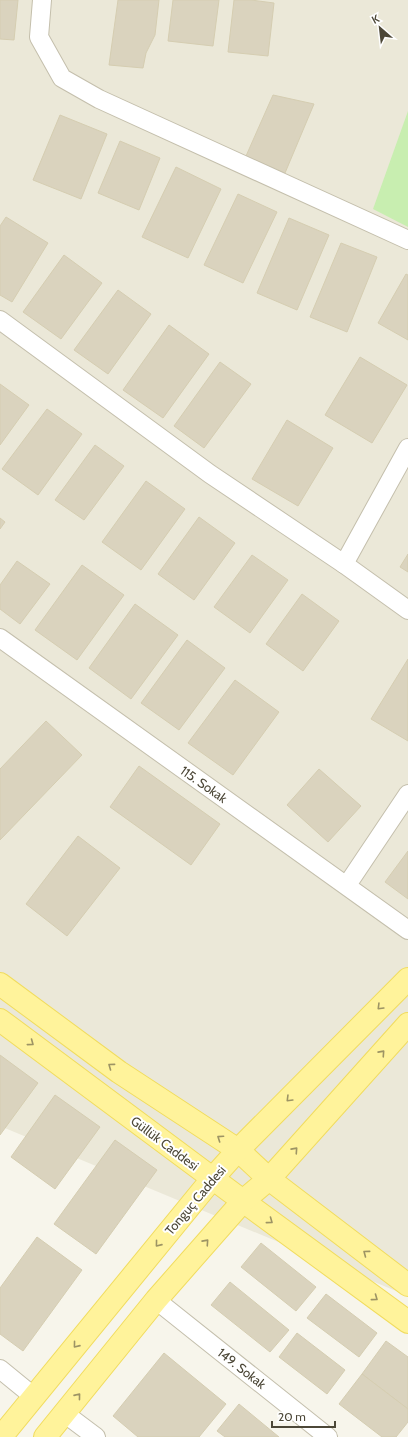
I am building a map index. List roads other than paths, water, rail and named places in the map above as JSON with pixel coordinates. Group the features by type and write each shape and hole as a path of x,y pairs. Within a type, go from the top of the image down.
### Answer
{"main road":[{"name":"Tonguç Caddesi","path":"1,1437 212,1179 238,1150 408,979"},
{"path":"0,984 119,1072 238,1150 269,1179 408,1285"},
{"name":"Güllük Caddesi","path":"0,1020 212,1179 408,1322"},
{"path":"45,1437 156,1300 243,1201 269,1179 408,1024"}],"street":[{"path":"42,0 39,37 62,78 99,99 408,240"},
{"path":"0,320 210,474 344,564 408,610"},
{"path":"344,564 408,448"},
{"name":"115. Sokak","path":"0,638 408,930"},
{"path":"347,885 408,794"},
{"name":"149. Sokak","path":"156,1300 328,1437"},
{"path":"0,1369 33,1396"},
{"path":"64,1413 96,1437"}]}
